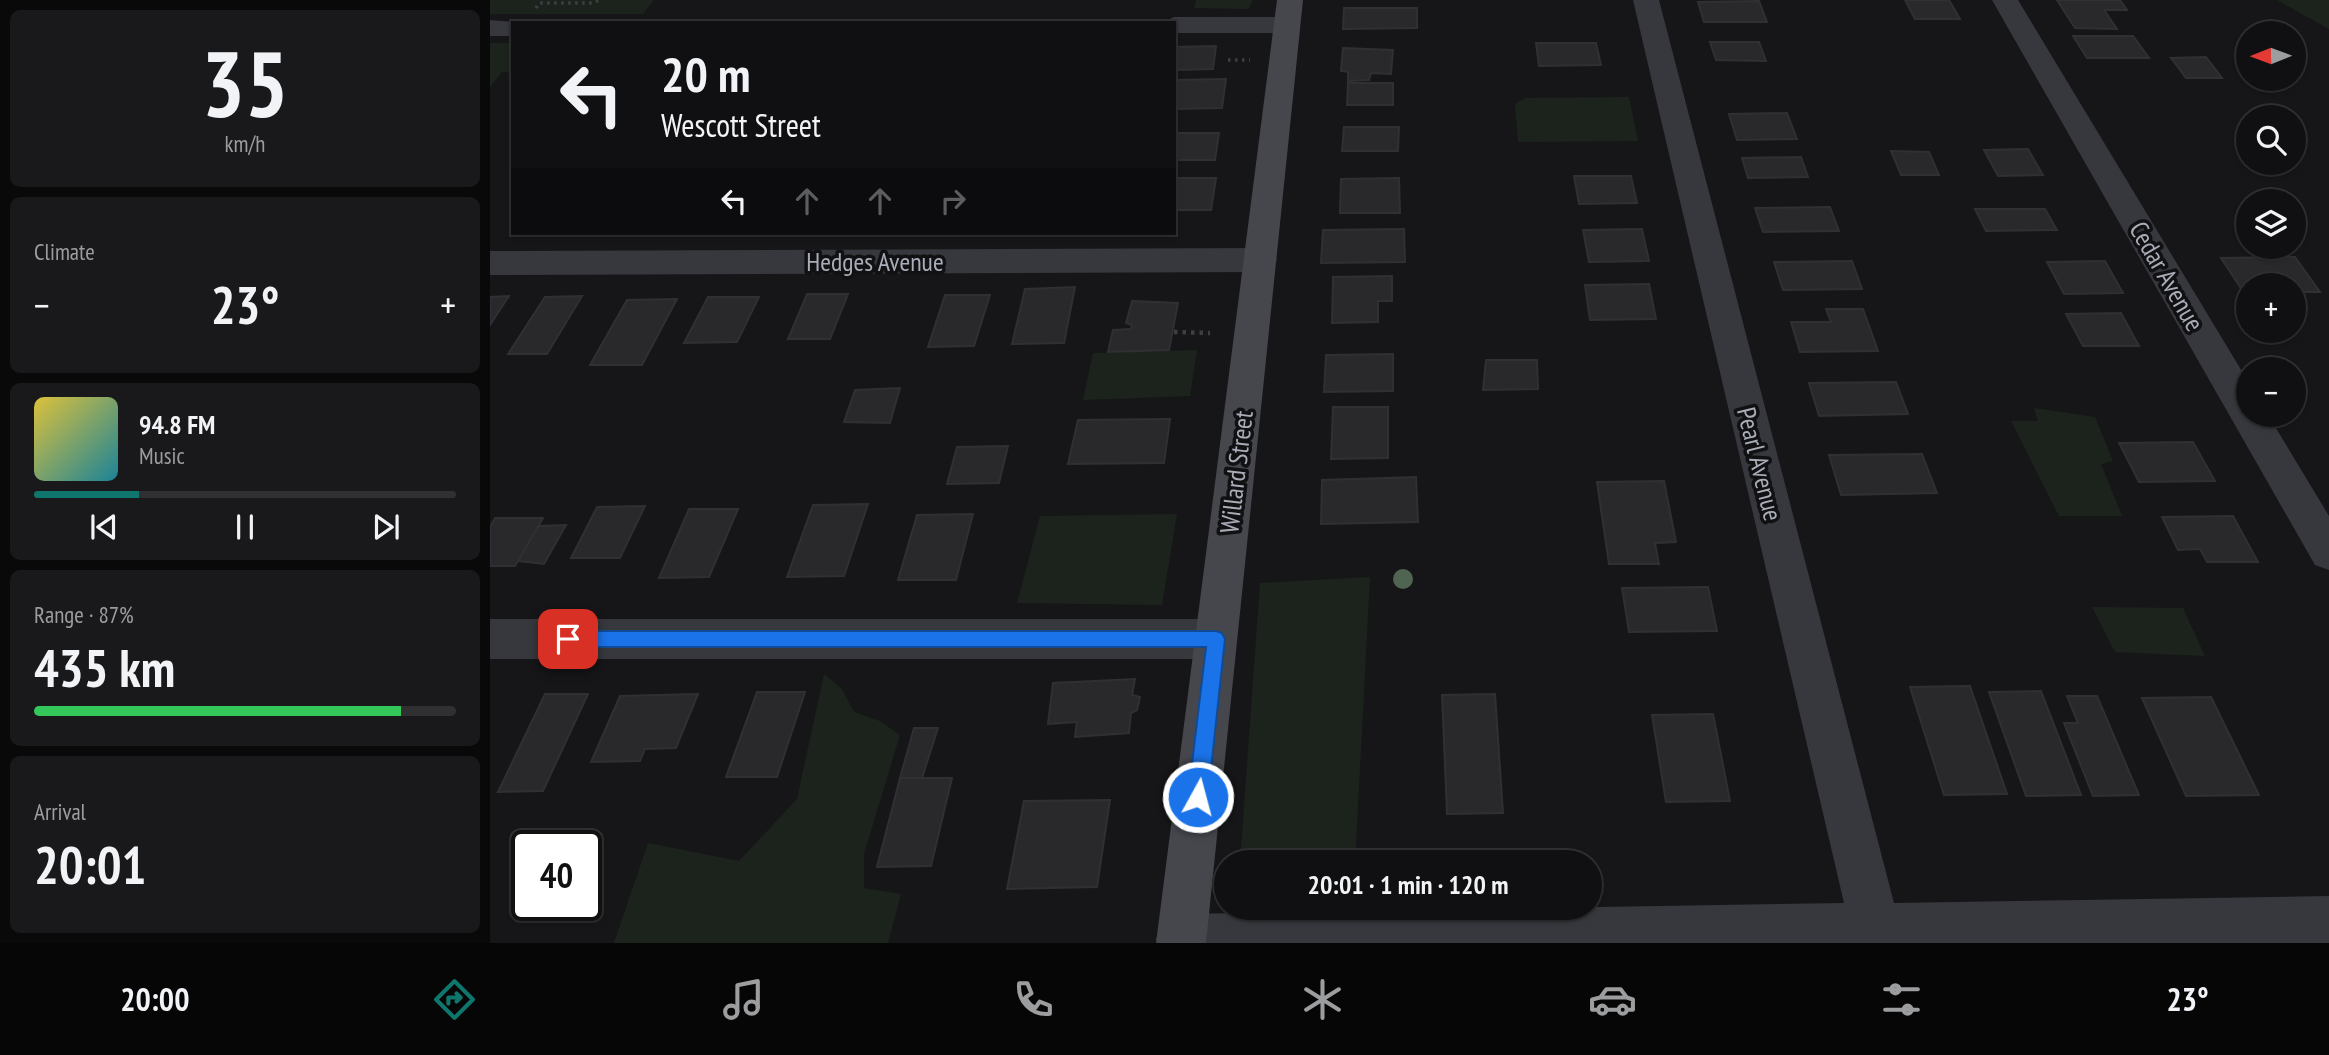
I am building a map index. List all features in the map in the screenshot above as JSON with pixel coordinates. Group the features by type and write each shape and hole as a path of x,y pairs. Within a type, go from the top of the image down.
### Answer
{"street":[{"name":"Pearl Avenue","path":"1646,0 1875,928"},
{"name":"Cedar Avenue","path":"2005,0 2329,552"},
{"path":"1176,26 1288,12"},
{"name":"Willard Street","path":"1181,941 1288,12"},
{"path":"490,28 511,23"},
{"name":"Hedges Avenue","path":"490,262 1260,260"},
{"path":"490,639 1216,639"},
{"path":"1181,941 2329,921"}],"path":[{"path":"522,21 540,3 593,4 599,0"},
{"path":"1228,60 1254,60"},
{"path":"1174,332 1210,333"}],"shaded area":[{"path":"490,0 654,0 643,14 490,14"},
{"path":"1196,0 1253,0 1249,9 1194,8"},
{"path":"2277,0 2329,0 2329,29"},
{"path":"490,43 511,43 511,73 502,72 490,87"},
{"path":"1629,97 1638,141 1518,142 1515,104 1526,98"},
{"path":"1197,350 1190,396 1083,400 1093,353"},
{"path":"2034,408 2095,417 2113,461 2101,464 2122,516 2059,516 2011,421 2038,421"},
{"path":"1177,514 1162,605 1017,603 1040,516"},
{"path":"1370,577 1356,850 1241,850 1260,583"},
{"path":"2092,607 2183,608 2205,656 2115,652"},
{"path":"824,674 842,689 854,712 880,721 900,735 864,854 864,888 901,894 888,943 614,943 648,843 739,861 797,799"}],"building":[{"path":"1905,0 1949,0 1960,19 1915,19"},
{"path":"2057,0 2120,0 2127,10 2104,10 2117,29 2075,28"},
{"path":"1759,1 1767,22 1704,22 1698,2"},
{"path":"1344,8 1417,8 1417,28 1343,29"},
{"path":"2073,36 2133,36 2149,58 2087,58"},
{"path":"1710,42 1759,42 1766,61 1716,60"},
{"path":"1536,43 1596,43 1601,65 1539,66"},
{"path":"1216,46 1213,69 1176,70 1176,47"},
{"path":"1343,48 1393,50 1391,74 1371,73 1369,80 1348,81 1348,72 1341,71"},
{"path":"2206,57 2222,78 2186,78 2171,58"},
{"path":"1226,79 1222,108 1176,109 1176,80"},
{"path":"1348,83 1393,83 1393,105 1347,105"},
{"path":"1787,113 1797,139 1737,140 1729,114"},
{"path":"1344,127 1399,127 1398,151 1342,151"},
{"path":"1176,133 1219,133 1215,160 1176,160"},
{"path":"2028,149 2043,175 1998,176 1984,150"},
{"path":"1891,151 1929,152 1939,175 1901,175"},
{"path":"1801,157 1808,177 1748,178 1742,158"},
{"path":"1574,176 1631,176 1637,203 1579,204"},
{"path":"1176,178 1216,178 1211,210 1176,210"},
{"path":"1399,178 1400,213 1340,213 1341,179"},
{"path":"1830,207 1839,231 1763,232 1755,208"},
{"path":"1975,209 2045,209 2057,230 1986,231"},
{"path":"1404,229 1405,262 1321,263 1323,230"},
{"path":"1642,229 1649,261 1589,262 1583,230"},
{"path":"2221,258 2296,259 2320,292 2306,292 2306,273 2236,273 2236,281"},
{"path":"1852,261 1862,289 1783,290 1774,262"},
{"path":"2105,261 2123,293 2064,294 2047,262"},
{"path":"1392,276 1392,301 1378,301 1378,322 1332,323 1333,277"},
{"path":"1649,284 1656,319 1590,320 1585,285"},
{"path":"1075,287 1064,343 1012,344 1025,289"},
{"path":"807,294 848,294 830,339 788,339"},
{"path":"945,295 990,295 974,346 928,347"},
{"path":"509,296 490,325 490,297"},
{"path":"582,296 547,354 508,354 545,297"},
{"path":"708,297 759,297 737,342 684,343"},
{"path":"677,299 642,365 590,365 627,300"},
{"path":"1132,301 1178,303 1169,350 1108,352 1113,330 1131,329 1132,325 1126,323"},
{"path":"1826,309 1863,309 1878,351 1800,352 1791,322 1831,322"},
{"path":"2121,313 2139,346 2083,346 2066,314"},
{"path":"1393,354 1393,391 1324,392 1326,355"},
{"path":"1486,360 1537,360 1538,389 1483,390"},
{"path":"1896,382 1908,414 1819,416 1809,383"},
{"path":"900,388 890,423 844,422 855,390"},
{"path":"1333,407 1388,407 1388,458 1331,459"},
{"path":"1170,419 1164,463 1068,464 1078,420"},
{"path":"2193,442 2215,481 2139,482 2119,443"},
{"path":"1008,446 999,483 947,484 957,447"},
{"path":"1922,454 1937,493 1841,495 1829,455"},
{"path":"1416,477 1418,522 1321,524 1322,480"},
{"path":"1664,481 1676,542 1655,543 1659,564 1609,564 1597,482"},
{"path":"868,504 844,576 787,577 813,505"},
{"path":"645,506 620,558 571,558 597,507"},
{"path":"689,509 738,509 709,577 659,578"},
{"path":"973,514 956,580 898,580 917,515"},
{"path":"2233,516 2258,562 2207,562 2200,549 2178,550 2162,517"},
{"path":"495,518 543,518 515,566 490,566 490,527"},
{"path":"566,525 544,564 518,561 538,526"},
{"path":"1708,587 1717,631 1629,632 1622,588"},
{"path":"1135,679 1132,695 1140,697 1137,710 1131,713 1129,733 1075,737 1077,722 1048,724 1053,683"},
{"path":"1970,686 2007,794 1944,795 1910,687"},
{"path":"2041,691 2081,795 2026,796 1989,692"},
{"path":"757,692 805,692 777,777 726,777"},
{"path":"545,694 588,694 543,791 498,792"},
{"path":"698,694 676,748 645,749 640,761 591,762 620,696"},
{"path":"1495,694 1503,813 1447,814 1442,695"},
{"path":"2067,696 2097,696 2139,795 2093,796 2064,723 2078,723"},
{"path":"2211,697 2259,795 2186,796 2142,698"},
{"path":"1713,714 1730,801 1666,802 1652,715"},
{"path":"914,728 938,728 922,778 900,778"},
{"path":"900,778 952,778 931,866 877,867"},
{"path":"1110,800 1097,887 1007,889 1024,801"}],"route":[{"path":"568,639 1216,639 1198,797"}]}
